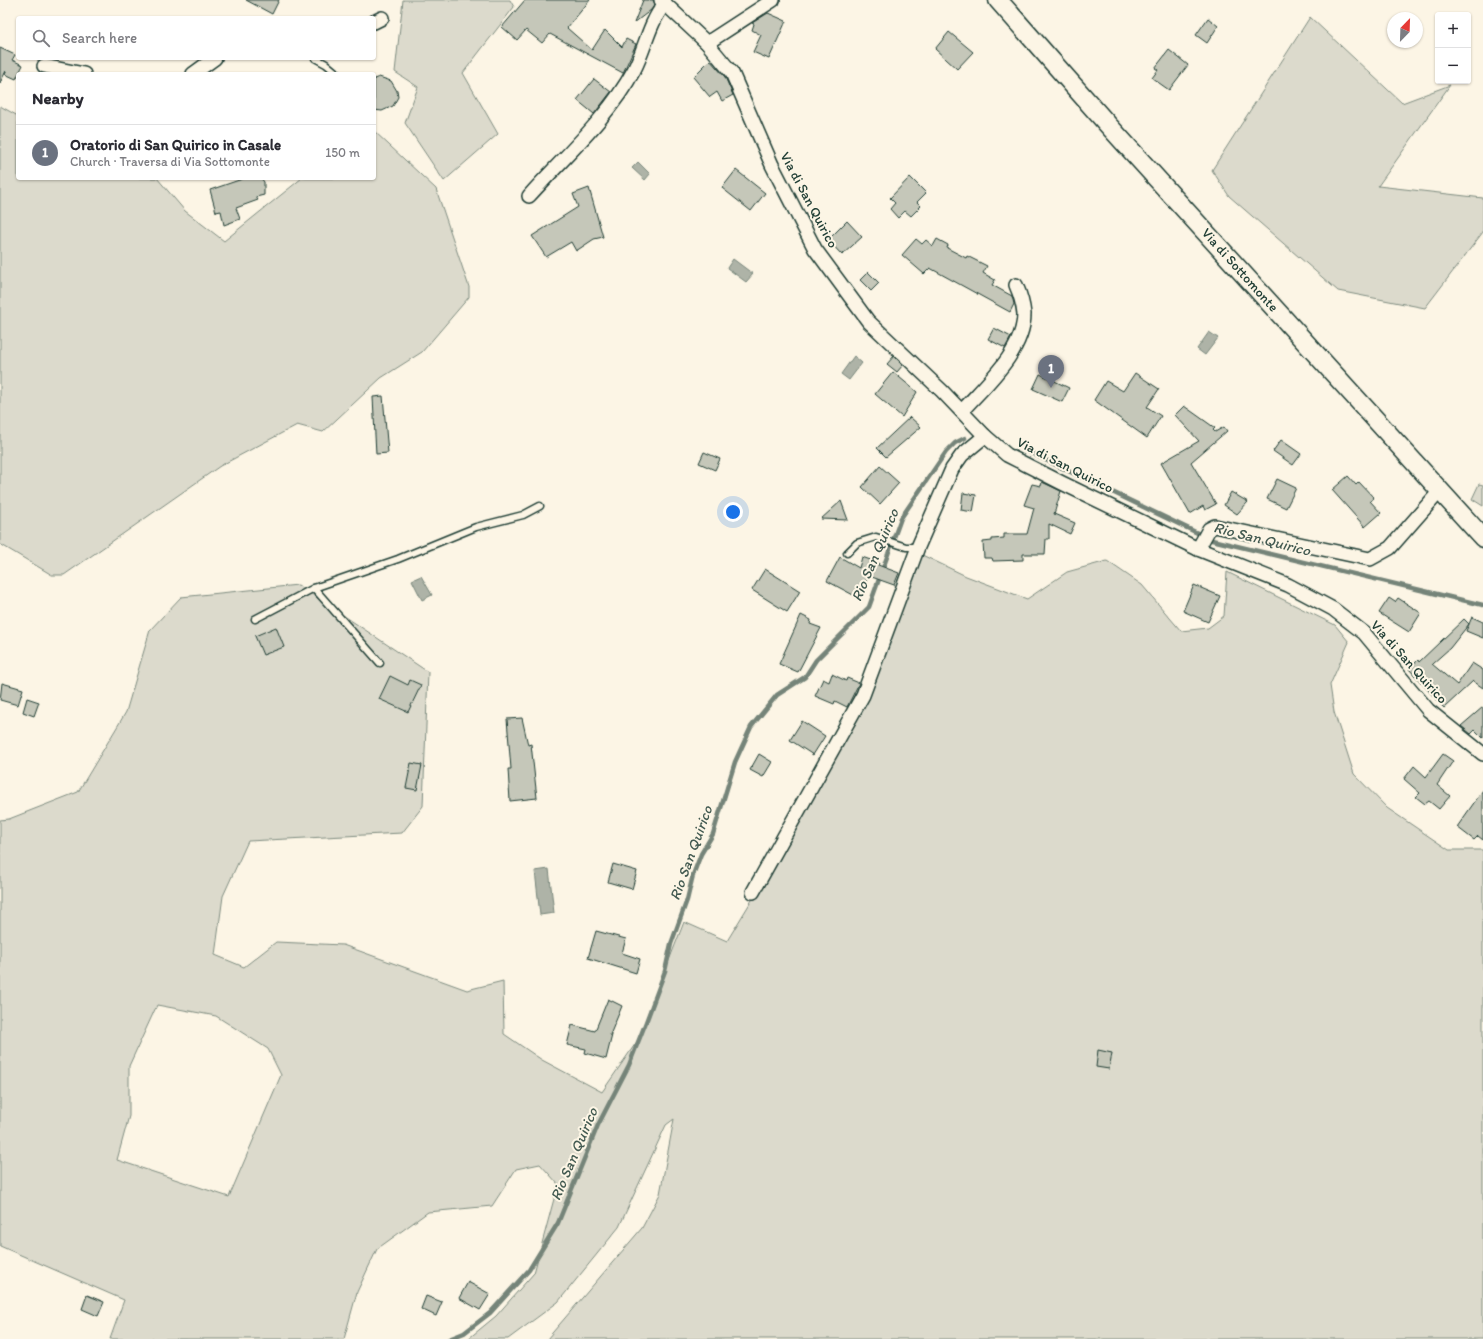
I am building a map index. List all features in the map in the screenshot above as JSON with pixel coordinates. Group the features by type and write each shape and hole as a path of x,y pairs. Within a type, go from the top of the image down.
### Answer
{"main road":[{"name":"Via di Sottomonte","path":"998,0 1109,126 1311,348 1439,492 1483,538"}],"street":[{"path":"707,43 773,0"},
{"path":"529,196 608,110 634,70 657,13 663,2"},
{"name":"Via di San Quirico","path":"663,2 707,43 732,73 772,165 815,249 868,321 962,411 985,436 1007,455 1199,547 1288,585 1333,609 1364,633 1428,710 1483,754"},
{"path":"196,72 212,60"},
{"path":"44,66 74,72"},
{"path":"962,411 1008,359 1019,335 1024,314 1022,301 1016,285"},
{"path":"754,892 863,695 912,547 952,468 962,455 985,436"},
{"path":"1199,547 1209,529 1215,526 1370,559 1390,548 1439,492"}],"lane":[{"path":"319,60 336,72"},
{"path":"255,618 314,588 398,559 476,527 523,515 540,506"},
{"path":"847,554 857,543 876,537 912,547"},
{"path":"314,588 380,663"}],"shaded area":[{"path":"403,0 510,0 514,7 463,73 498,134 444,181 405,123 418,87 395,72"},
{"path":"1310,17 1402,103 1450,85 1378,186 1483,198 1483,232 1425,308 1338,291 1229,196 1212,170"},
{"path":"0,106 16,115 16,180 159,180 185,211 224,241 300,180 376,180 376,133 436,189 469,287 469,297 422,352 381,378 323,432 297,425 220,466 64,575 52,575 0,544"},
{"path":"638,162 650,174 645,180 632,168"},
{"path":"733,259 753,274 746,282 727,268"},
{"path":"1209,332 1218,338 1205,355 1197,349"},
{"path":"854,356 862,363 849,380 841,374"},
{"path":"1479,484 1483,485 1483,506 1472,499"},
{"path":"920,554 966,576 1027,599 1067,572 1107,561 1142,585 1181,631 1208,628 1224,616 1227,572 1335,625 1349,642 1330,685 1334,712 1354,774 1387,808 1449,850 1483,850 1483,1339 547,1339 642,1228 660,1194 674,1119 666,1125 619,1227 558,1302 508,1339 468,1339 496,1316 534,1273 558,1184 540,1164 516,1169 492,1206 428,1212 377,1249 357,1292 344,1339 110,1339 124,1300 0,1246 0,820 9,819 78,792 126,712 150,630 181,597 298,585 428,672 423,806 402,833 248,841 223,896 215,955 244,967 276,942 343,945 467,990 503,981 504,1034 542,1060 602,1092 638,1040 684,922 727,941 772,867 868,699","holes":["157,1005 216,1016 268,1049 281,1075 229,1197 117,1160 129,1116 129,1066"]},
{"path":"421,576 432,595 422,600 412,580"},
{"path":"549,869 554,913 540,915 535,871"}],"building":[{"path":"246,0 279,0 272,14"},
{"path":"525,0 590,0 567,28 592,50 605,30 622,47 626,39 636,44 623,73 550,34 542,43 526,30 517,40 502,27"},
{"path":"643,0 653,0 655,4 651,10 634,23"},
{"path":"768,13 786,21 769,59 753,52 761,35 752,30 754,24 752,23"},
{"path":"1208,18 1218,26 1207,43 1196,35"},
{"path":"949,32 973,52 957,69 935,49"},
{"path":"0,48 15,55 12,60 23,65 20,72 16,72 16,79 5,74 6,71 0,83"},
{"path":"1169,50 1188,65 1169,90 1152,78 1158,70 1155,68"},
{"path":"710,60 725,77 733,95 722,101 717,92 710,97 693,77"},
{"path":"379,77 391,81 397,91 398,97 393,106 382,111 376,110 376,78"},
{"path":"594,79 611,92 594,114 577,100"},
{"path":"736,170 765,193 751,211 722,188"},
{"path":"910,177 926,193 917,202 921,206 911,216 905,211 898,218 890,209 895,203 890,198"},
{"path":"239,180 262,180 264,182 264,195 256,197 258,200 236,208 240,219 224,225 221,211 216,212 210,190"},
{"path":"589,188 603,237 594,239 576,251 571,242 546,257 532,236 578,207 573,194"},
{"path":"847,221 862,237 842,255 828,240"},
{"path":"916,239 922,244 926,240 933,246 937,239 948,245 947,248 966,258 967,256 987,266 983,273 995,280 992,285 1012,296 1014,304 1010,312 930,268 924,274 902,255"},
{"path":"868,272 879,283 871,291 860,280"},
{"path":"994,328 1011,337 1005,348 988,339"},
{"path":"894,356 903,365 897,372 887,364"},
{"path":"893,372 917,392 902,417 875,394"},
{"path":"1135,373 1159,389 1147,407 1161,416 1147,438 1094,400 1106,381 1123,391"},
{"path":"1040,374 1069,388 1062,402 1033,389"},
{"path":"383,396 388,453 376,454 373,397"},
{"path":"1184,406 1215,428 1213,430 1215,432 1224,427 1227,431 1191,462 1216,504 1205,510 1203,506 1190,514 1161,463 1199,441 1175,415"},
{"path":"910,417 921,427 886,457 877,448"},
{"path":"1281,440 1301,454 1293,465 1273,451"},
{"path":"704,452 720,459 715,470 699,463"},
{"path":"880,466 899,483 880,504 862,487"},
{"path":"1348,476 1356,485 1359,482 1374,498 1370,501 1381,513 1365,527 1332,490"},
{"path":"1277,479 1296,488 1286,508 1267,499"},
{"path":"1042,482 1061,491 1054,514 1075,523 1070,534 1049,524 1049,539 1046,539 1045,554 1023,554 1023,560 993,561 992,558 984,558 983,542 992,541 992,539 1004,538 1004,534 1027,534 1034,508 1024,505 1032,484 1041,486"},
{"path":"1231,492 1248,502 1237,514 1224,505"},
{"path":"963,493 976,495 973,512 961,510"},
{"path":"841,501 848,520 821,519"},
{"path":"840,557 859,568 862,557 879,563 878,565 899,573 894,585 869,576 857,597 827,581"},
{"path":"765,569 800,591 787,612 752,590"},
{"path":"1194,585 1220,596 1208,622 1183,611"},
{"path":"1389,598 1395,602 1398,598 1421,613 1409,632 1379,613"},
{"path":"801,615 811,620 810,624 821,628 798,672 779,664"},
{"path":"1472,617 1483,622 1483,638 1466,631"},
{"path":"1464,619 1469,624 1450,648 1432,664 1457,685 1472,663 1483,670 1483,688 1473,681 1444,708 1409,669 1418,660 1419,662"},
{"path":"276,627 284,647 263,655 255,636"},
{"path":"832,674 846,681 847,678 859,683 847,707 835,701 834,704 815,696 823,679 829,682"},
{"path":"390,676 408,685 410,680 421,685 408,712 379,699"},
{"path":"2,683 23,689 18,705 0,700"},
{"path":"27,698 39,702 34,716 23,712"},
{"path":"1483,707 1483,738 1475,730 1471,734 1461,726"},
{"path":"522,718 528,745 531,744 537,798 510,801 508,769 511,769 507,719"},
{"path":"802,721 825,736 813,755 790,740"},
{"path":"759,754 772,762 763,777 750,770"},
{"path":"1443,754 1453,761 1437,785 1450,796 1439,809 1429,801 1425,804 1416,797 1420,793 1404,779 1414,766 1426,777"},
{"path":"411,763 422,765 417,790 406,788"},
{"path":"1483,790 1483,840 1478,836 1474,840 1457,827"},
{"path":"613,864 637,871 632,889 608,882"},
{"path":"596,931 626,939 622,953 640,959 636,973 588,958"},
{"path":"608,999 622,1006 610,1035 612,1035 606,1059 585,1053 586,1049 567,1045 572,1025 595,1031"},
{"path":"1098,1050 1112,1053 1109,1069 1096,1067"},
{"path":"468,1282 490,1294 480,1310 459,1298"},
{"path":"87,1295 104,1302 98,1316 82,1309"},
{"path":"426,1296 442,1302 436,1316 421,1309"}],"waterway":[{"name":"Rio San Quirico","path":"449,1339 464,1333 490,1313 529,1270 558,1223 598,1125 629,1065 646,1022 665,971 671,944 687,900 693,875 701,854 713,834 735,762 751,727 777,695 805,677 816,660 869,607 901,518 946,452 955,443 965,438"},
{"name":"Rio San Quirico","path":"1027,451 1212,540 1483,605"}],"place":[{"name":"Oratorio di San Quirico in Casale","path":"1051,388"}]}
